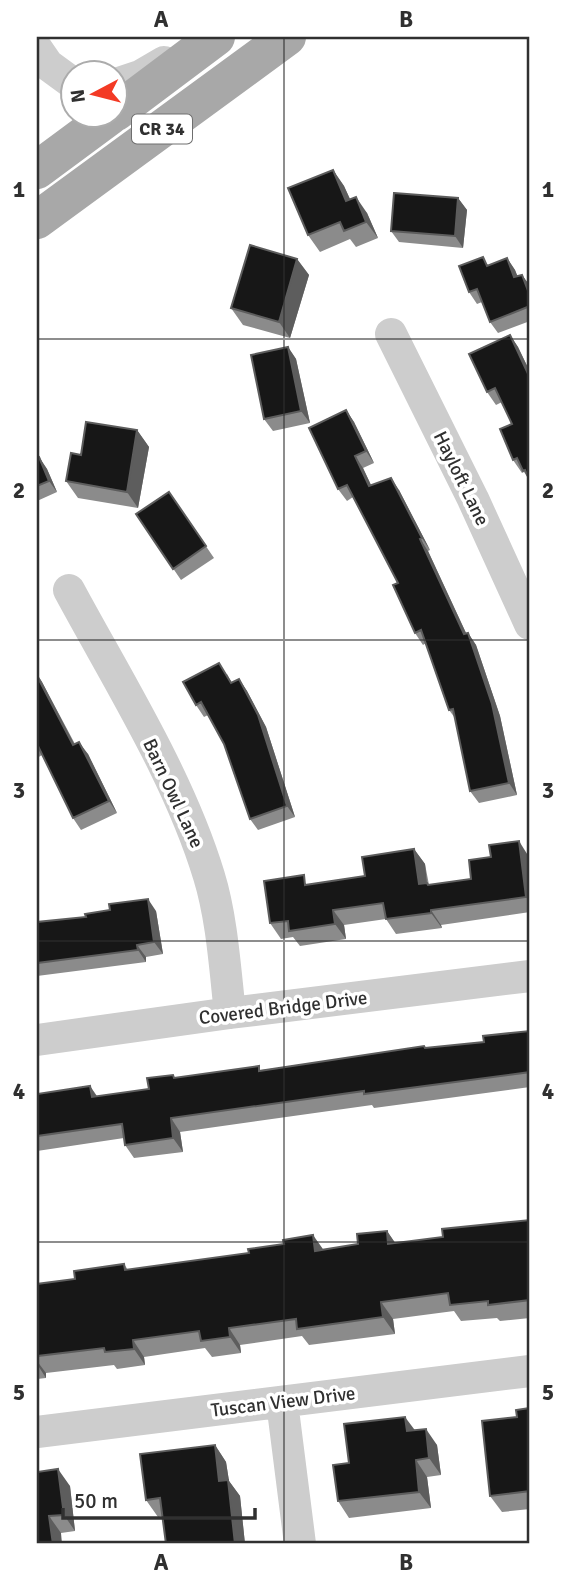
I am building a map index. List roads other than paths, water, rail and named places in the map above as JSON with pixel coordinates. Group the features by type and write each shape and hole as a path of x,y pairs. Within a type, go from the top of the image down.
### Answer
{"main road":[{"name":"CR 34","path":"130,102 216,37"},
{"name":"CR 34","path":"37,220 287,37"},
{"name":"CR 34","path":"37,170 91,130"}],"street":[{"path":"130,79 208,37"},
{"path":"37,49 48,65 60,74"},
{"name":"Hayloft Lane","path":"391,334 473,499 530,624"},
{"name":"Barn Owl Lane","path":"69,590 164,766 194,830 210,880 230,1013"},
{"name":"Covered Bridge Drive","path":"37,1040 530,976"},
{"name":"Tuscan View Drive","path":"37,1432 530,1371"},
{"path":"282,1402 300,1544"}]}
